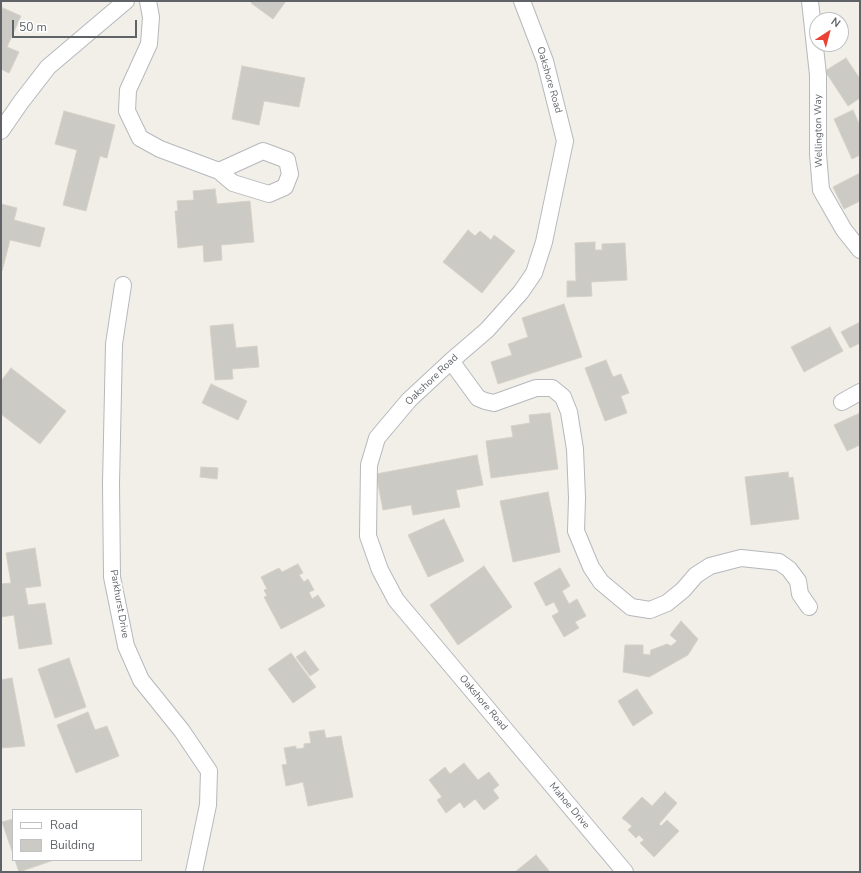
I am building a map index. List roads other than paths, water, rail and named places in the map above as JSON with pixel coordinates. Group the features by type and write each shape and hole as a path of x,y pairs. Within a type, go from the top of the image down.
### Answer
{"street":[{"path":"1,131 48,67 126,1"},
{"path":"148,1 151,17 149,44 128,90 127,111 130,121 140,138 160,149 219,171"},
{"name":"Oakshore Road","path":"514,740 396,600 380,570 368,536 369,466 377,438 409,400 487,330 521,292 534,273 544,242 565,141 545,61 522,1"},
{"name":"Wellington Way","path":"810,1 818,75 818,154 821,190 844,230 859,246"},
{"name":"Parkhurst Drive","path":"123,285 114,344 111,484 112,577 126,646 141,680 182,731 209,771 208,806 194,872"},
{"path":"451,361 478,398 485,402 494,403 536,388 552,388 563,397 568,412 575,450 577,498 576,531 591,567 601,582 631,607 650,610 667,603 683,590 696,575 710,566 741,558 779,562 789,569 798,581 800,594 809,607"},
{"path":"842,402 860,392"},
{"name":"Mahoe Drive","path":"514,740 625,872"}]}
